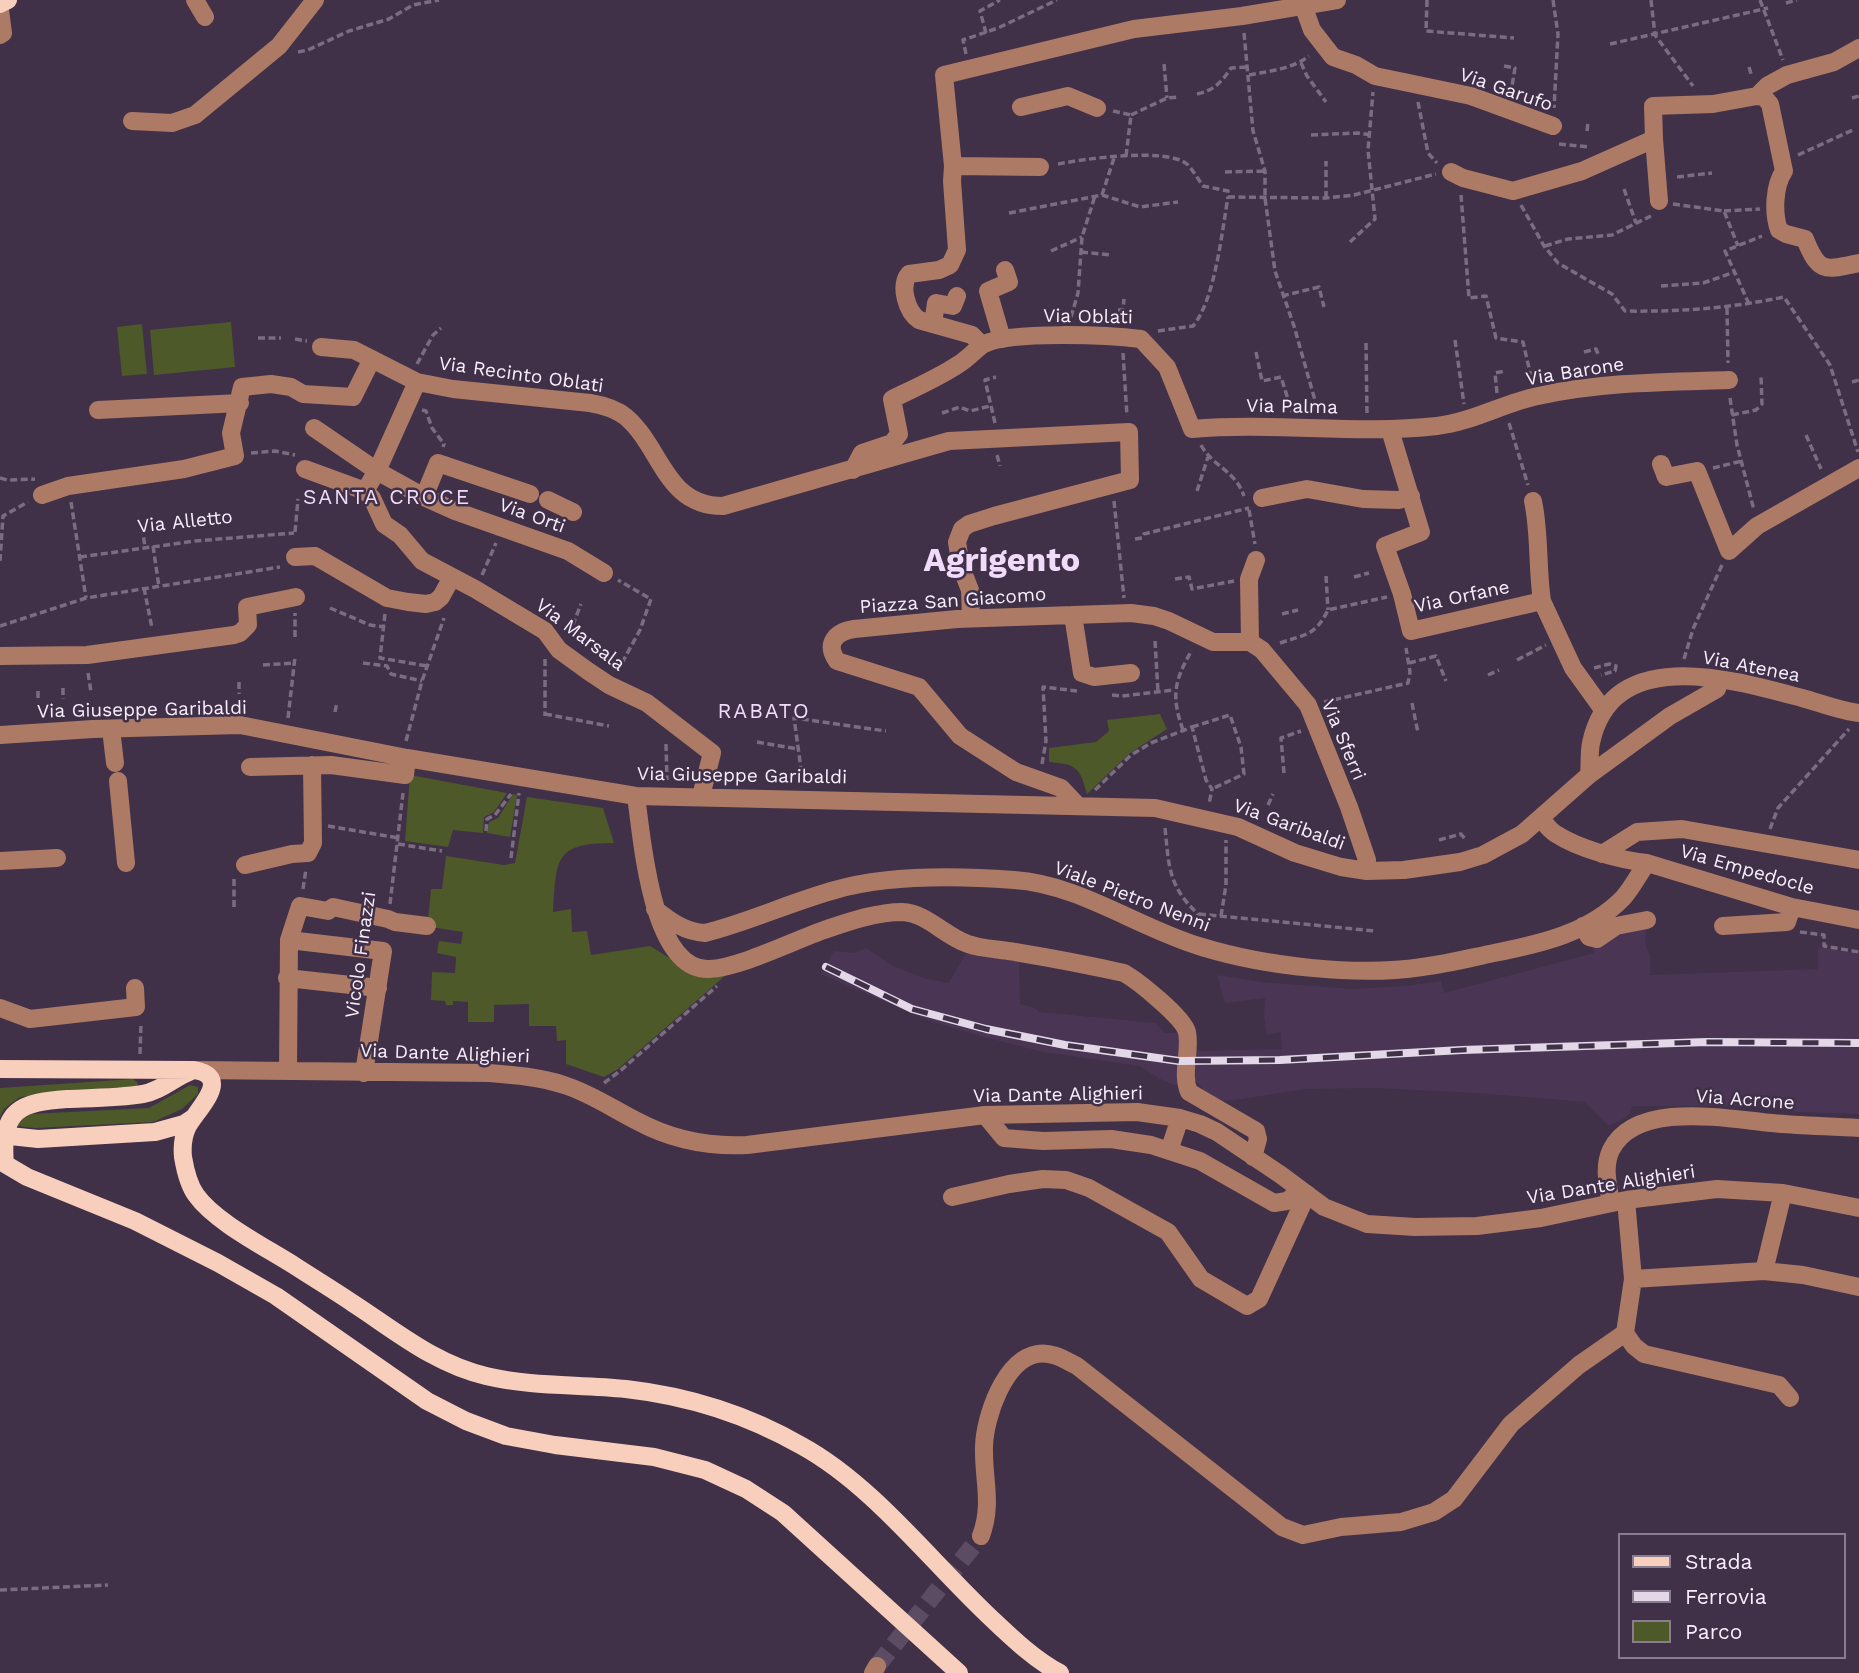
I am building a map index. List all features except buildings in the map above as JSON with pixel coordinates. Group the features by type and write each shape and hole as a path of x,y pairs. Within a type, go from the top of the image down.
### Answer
{"main road":[{"path":"0,4 8,0"},
{"path":"0,1069 194,1070 205,1073 211,1082 211,1093 193,1118 183,1140 183,1154 190,1185 197,1197 219,1218 353,1303 417,1348 453,1367 487,1377 537,1385 664,1394 713,1407 758,1424 804,1447 850,1479 901,1527 956,1586 1012,1637 1060,1673"},
{"path":"194,1070 147,1094 37,1101 27,1104 9,1116 1,1135 3,1163 27,1177 135,1221 218,1263 276,1296 427,1401 466,1421 506,1436 654,1457 705,1471 746,1489 783,1513 959,1673"},
{"path":"1,1135 38,1139 155,1132 171,1129 193,1118"}],"street":[{"path":"195,0 205,17"},
{"path":"132,121 172,123 195,115 271,54 315,0"},
{"path":"982,345 972,335 933,324 913,315 904,283 909,274 944,268 956,256 953,173 944,75 1134,29 1242,16 1336,0"},
{"path":"1303,5 1312,30 1323,45"},
{"path":"0,10 3,33 0,35"},
{"name":"Via Garufo","path":"1323,45 1333,57 1356,65 1375,76 1471,96 1553,126"},
{"path":"1757,96 1767,86 1787,75 1833,62 1859,48"},
{"path":"1021,107 1068,96 1097,108"},
{"path":"1659,201 1653,106 1713,104 1764,97 1770,104 1783,161 1784,172 1779,180 1776,209 1779,230 1805,239 1814,260 1822,266 1832,268 1859,263"},
{"path":"1457,175 1513,191 1581,171 1654,139"},
{"path":"953,173 1040,167"},
{"path":"1000,332 988,291 1009,282 1004,270"},
{"path":"933,324 936,303 953,306 957,296"},
{"name":"Via Oblati","path":"853,470 862,453 892,443 899,435 892,399 940,377 972,356 1000,332 1146,345"},
{"path":"1146,345 1167,367 1192,429"},
{"name":"Via Recinto Oblati","path":"321,347 354,351 417,382 453,389 590,403 609,408 626,417 639,432 681,492 712,506 723,506 949,441 1129,432"},
{"path":"48,494 184,469 235,456 231,433 242,387 271,384 291,387 303,394 353,397 372,359"},
{"name":"Via Barone","path":"1391,430 1440,426 1536,396 1607,385 1729,380"},
{"path":"300,462 365,491 377,471 417,382"},
{"path":"99,410 240,403"},
{"name":"Via Orti","path":"314,428 377,471 425,496 455,511 568,551 604,573"},
{"name":"Via Palma","path":"1192,429 1391,430"},
{"name":"Via Orfane","path":"1391,430 1421,532 1385,545 1411,631 1542,601"},
{"path":"971,618 970,590 961,567 957,542 962,529 994,516 1130,480 1129,432"},
{"path":"425,496 438,463 530,494"},
{"path":"1661,464 1665,477 1697,471 1729,551 1758,526 1859,468"},
{"path":"1256,503 1307,489 1363,499 1399,500 1411,496"},
{"name":"Via Marsala","path":"365,491 372,498 384,524 400,535 422,562 475,589 545,631 553,653 647,703 712,753 701,796"},
{"path":"548,500 573,512"},
{"path":"1533,501 1538,522 1542,601 1582,684 1604,711 1591,744 1589,775"},
{"path":"289,561 315,556 387,598 431,603 441,597 452,577"},
{"path":"1256,560 1250,579 1256,646"},
{"path":"0,656 87,655 234,635 248,625 247,607 296,597"},
{"name":"Piazza San Giacomo","path":"1040,780 1007,767 960,736 919,687 841,664 834,658 831,648 834,638 846,630 971,618 1131,613 1161,619 1213,642 1256,646"},
{"path":"1073,615 1082,673 1094,677 1131,673"},
{"name":"Via Sferri","path":"1256,646 1308,705 1349,807 1367,860 1367,871"},
{"name":"Via Atenea","path":"1604,711 1635,685 1680,674 1763,687 1858,713"},
{"name":"Via Garibaldi","path":"1086,806 1155,808 1206,818 1238,827 1313,859 1367,871 1404,870 1460,862 1483,855 1522,834 1589,775 1670,716 1717,689 1719,680"},
{"name":"Via Giuseppe Garibaldi","path":"0,735 240,725 406,767"},
{"path":"110,729 126,863"},
{"path":"245,865 308,853 313,843 312,765"},
{"name":"Via Giuseppe Garibaldi","path":"250,767 406,767 518,777 636,796 1086,806"},
{"path":"1040,780 1061,788 1086,806"},
{"path":"636,796 655,909 666,936 689,964 700,969 728,966 863,918 900,912 915,914 967,944 1124,973 1138,981 1179,1020 1186,1032 1185,1083 1189,1092 1255,1130 1258,1139 1253,1157"},
{"name":"Via Empedocle","path":"1540,818 1555,834 1623,861 1647,863 1796,908 1859,920"},
{"path":"1602,854 1637,832 1682,829 1859,860"},
{"path":"0,861 57,858"},
{"name":"Viale Pietro Nenni","path":"655,909 673,923 705,933 835,890 866,883 944,878 1016,880 1053,887 1188,942 1237,957 1297,965 1385,970 1420,968 1537,945 1565,936 1623,898 1647,863"},
{"path":"288,1071 289,940 300,906 328,911 333,907 395,922 427,926"},
{"path":"1723,926 1787,922 1796,908"},
{"path":"1583,926 1589,937 1597,939 1616,926 1647,920"},
{"name":"Vicolo Finazzi","path":"289,940 383,951 364,1073"},
{"path":"287,978 378,988"},
{"path":"0,1008 30,1019 136,1007 135,988"},
{"name":"Via Dante Alighieri","path":"194,1070 489,1073 532,1077 565,1085 597,1098 664,1134 710,1145 747,1145 985,1115 1137,1112 1180,1118 1217,1132 1324,1207 1367,1224 1415,1227 1477,1226 1541,1218 1618,1202 1717,1189 1783,1193 1859,1208"},
{"path":"208,1098 239,1071"},
{"path":"985,1115 1004,1138 1043,1142 1111,1139 1151,1145 1200,1161 1275,1203 1287,1201 1304,1192"},
{"name":"Via Acrone","path":"1625,1333 1633,1279 1618,1202 1606,1170 1608,1158 1626,1131 1644,1122 1700,1115 1859,1128"},
{"path":"1169,1151 1180,1118"},
{"path":"952,1197 1043,1179 1066,1180 1089,1188 1168,1232 1201,1279 1247,1306 1259,1299 1304,1192"},
{"path":"1764,1271 1783,1193"},
{"path":"1633,1279 1764,1271 1803,1275 1859,1287"},
{"path":"981,1536 989,1508 984,1445 996,1394 1005,1378 1017,1366 1037,1354 1051,1354 1077,1366 1282,1527 1303,1535 1401,1522 1434,1512 1454,1499 1511,1424 1578,1365 1625,1333 1644,1354 1779,1385 1790,1398"}],"path":[{"path":"271,54 287,55 308,50 349,31 389,19 412,5 439,0"},
{"path":"986,33 980,11 1000,0"},
{"path":"970,69 962,40 986,33 1056,0"},
{"path":"1427,0 1426,32 1514,38"},
{"path":"1553,0 1558,34 1553,126"},
{"path":"1651,0 1655,35 1693,87"},
{"path":"1760,0 1766,9 1787,75"},
{"path":"1786,3 1797,0"},
{"path":"1610,44 1766,9"},
{"path":"1242,16 1253,131 1265,171 1265,198 1275,271 1321,420"},
{"path":"1249,75 1301,63 1323,45"},
{"path":"1301,63 1326,102"},
{"path":"1164,64 1167,98"},
{"path":"1504,66 1515,68 1513,86"},
{"path":"1197,94 1208,92 1223,80 1231,68 1248,67"},
{"path":"1350,242 1376,219 1368,150 1375,76"},
{"path":"1415,85 1429,153 1435,162 1457,175"},
{"path":"1852,98 1859,96"},
{"path":"1126,156 1131,115 1167,98 1178,97"},
{"path":"1587,131 1588,122"},
{"name":"Via Garufo","path":"1553,126 1551,143 1592,147 1599,163"},
{"path":"1783,161 1855,129"},
{"path":"1311,135 1358,132 1371,135"},
{"path":"1040,167 1083,160 1159,154 1186,163 1203,186 1228,191 1218,254 1201,316 1193,326 1146,333 1146,345 1123,351 1129,432"},
{"path":"1102,195 1114,158"},
{"path":"1326,161 1326,198"},
{"path":"1225,172 1265,171"},
{"path":"1677,177 1712,173"},
{"path":"1228,197 1326,198 1372,191 1429,175 1457,175"},
{"path":"1457,175 1469,298 1486,296 1496,338 1523,342 1536,396"},
{"path":"1624,189 1636,223"},
{"path":"1513,191 1558,263 1612,294 1625,311 1676,312 1727,308 1784,297 1830,365 1840,386 1859,454"},
{"path":"1009,213 1102,195 1140,206 1178,202"},
{"path":"1067,336 1077,293 1082,237 1095,196"},
{"path":"1545,246 1568,239 1612,235 1656,213 1659,201 1724,211 1776,209"},
{"path":"1724,211 1738,246"},
{"path":"1749,304 1725,251 1779,230"},
{"path":"1051,251 1082,237"},
{"path":"1081,252 1112,255"},
{"path":"1661,286 1703,283 1735,272"},
{"path":"1282,296 1319,287 1324,307"},
{"path":"1118,310 1123,310 1124,299"},
{"path":"1727,308 1732,415 1758,526"},
{"path":"420,357 433,335 441,328"},
{"path":"258,338 281,338"},
{"path":"1455,340 1466,420"},
{"path":"1366,343 1368,414"},
{"path":"1584,352 1597,349 1599,356"},
{"path":"1256,352 1262,381 1281,377 1296,428"},
{"path":"1505,371 1495,373 1496,392 1504,408 1533,501"},
{"path":"1732,415 1756,410 1762,404 1760,376"},
{"path":"989,396 985,380 996,377"},
{"path":"1852,382 1859,380"},
{"path":"942,413 960,407 970,411 990,406"},
{"path":"432,428 439,437"},
{"path":"1192,429 1208,457 1233,475 1256,503 1256,560"},
{"path":"1806,435 1826,480"},
{"path":"235,456 275,451 300,462"},
{"path":"996,452 1000,466"},
{"path":"1197,491 1208,457"},
{"path":"1697,471 1742,461"},
{"path":"0,478 7,480 34,477 48,494 80,557 86,598"},
{"path":"1112,485 1121,541 1122,584"},
{"path":"0,561 3,516 48,494"},
{"name":"Via Alletto","path":"80,557 153,546 294,533 298,499"},
{"path":"1135,539 1142,538 1144,534 1256,503"},
{"path":"142,527 145,547"},
{"path":"475,589 503,527"},
{"path":"153,546 159,587"},
{"path":"1680,674 1693,629 1729,551"},
{"path":"0,626 86,598 159,587 289,561"},
{"path":"604,573 651,599 640,630 609,685"},
{"path":"1354,577 1369,573"},
{"path":"1256,646 1312,632 1320,626 1328,610 1326,576"},
{"path":"1175,579 1189,577 1192,589 1250,579"},
{"path":"144,589 152,630"},
{"path":"1328,610 1402,594"},
{"path":"387,598 380,658 427,666"},
{"path":"581,604 565,643 553,653 544,666 545,715 609,726"},
{"path":"330,608 370,625 384,627"},
{"path":"1282,614 1298,610"},
{"path":"407,735 444,618"},
{"path":"1308,705 1409,686 1406,649 1411,631"},
{"path":"1184,730 1174,690 1181,669 1200,636"},
{"path":"1517,660 1560,638"},
{"path":"1155,641 1158,692"},
{"path":"1409,663 1436,656 1446,681"},
{"path":"289,712 295,657"},
{"path":"263,665 295,663"},
{"path":"363,663 387,666 391,674 422,681"},
{"path":"1597,666 1614,664 1617,668 1611,673 1601,675"},
{"path":"1488,675 1499,670"},
{"path":"239,682 239,694"},
{"path":"1040,780 1046,741 1043,687 1084,692"},
{"path":"63,688 63,699"},
{"path":"1110,694 1122,696 1174,690"},
{"path":"38,691 38,699"},
{"path":"335,712 337,702"},
{"path":"1412,703 1418,733"},
{"path":"1765,844 1778,808 1854,723 1858,713"},
{"path":"1086,806 1094,791 1131,755 1151,743 1230,715 1241,747 1244,774 1212,789"},
{"path":"804,798 801,756 794,718 886,732"},
{"path":"1192,727 1206,780 1212,789 1206,818"},
{"path":"1283,773 1281,737 1303,730"},
{"path":"757,741 798,749"},
{"path":"666,744 667,772"},
{"name":"Vicolo Finazzi","path":"388,919 406,767"},
{"path":"486,831 487,819 495,815 511,794 518,777"},
{"path":"511,858 518,777"},
{"path":"1268,804 1273,794"},
{"path":"312,823 399,838"},
{"path":"1165,827 1170,872 1182,899 1198,914 1375,932"},
{"path":"1439,840 1461,834 1465,839"},
{"path":"1221,916 1226,884 1226,835"},
{"path":"398,844 442,851"},
{"path":"300,906 308,853"},
{"path":"234,891 234,907"},
{"path":"1796,908 1793,929 1824,934 1824,946 1859,952"},
{"path":"1188,942 1198,914"},
{"path":"605,1080 621,1071 726,978"},
{"path":"140,1069 141,1018"},
{"path":"0,1590 108,1585"}],"shaded area":[{"path":"1647,925 1645,945 1650,955 1650,975 1818,969 1818,947 1859,954 1859,1114 1798,1112 1767,1106 1633,1106 1627,1117 1609,1126 1585,1102 1477,1093 1377,1088 1305,1089 1219,1101 1205,1092 1195,1080 1174,1085 1140,1066 1044,1052 984,1037 930,1021 821,974 834,951 854,953 866,948 891,965 926,979 949,983 966,953 1019,962 1020,1004 1035,1008 1039,1012 1155,1023 1165,1033 1178,1033 1194,1051 1282,1049 1281,1032 1267,1035 1265,998 1225,1003 1217,975 1261,982 1351,989 1441,981 1444,993 1594,953 1593,947 1624,928"}],"green space":[{"path":"231,322 235,367 154,375 150,330"},
{"path":"142,324 147,374 122,376 117,327"},
{"path":"1160,714 1167,729 1130,753 1087,794 1076,769 1066,764 1049,762 1049,748 1096,742 1109,731 1107,720"},
{"path":"410,775 507,793 494,812 484,817 483,833 453,830 448,847 405,841"},
{"path":"513,794 517,795 510,837 487,833 489,822 498,818"},
{"path":"527,797 603,808 614,843 579,846 569,851 558,867 554,894 553,912 571,909 572,932 587,931 591,955 650,946 692,972 726,975 618,1069 604,1077 566,1064 566,1040 557,1041 556,1026 529,1026 529,1004 494,1005 494,1022 468,1022 468,1002 453,1001 453,1005 446,1005 445,1001 431,1000 432,972 455,973 456,957 437,953 439,941 461,944 463,932 431,927 428,920 431,889 442,889 446,856 504,865 515,863"},
{"path":"133,1079 138,1083 137,1087 20,1097 4,1109 0,1117 0,1088"},
{"path":"190,1085 198,1087 198,1094 182,1109 153,1122 35,1128 17,1126 18,1120 31,1114 149,1108"}],"tunnel":[{"path":"877,1666 981,1536"}],"railway":[{"path":"826,967 912,1009 986,1029 1065,1045 1179,1061 1280,1060 1462,1050 1707,1042 1859,1043"}],"district":[{"name":"SANTA CROCE","path":"387,498"},
{"name":"Agrigento","path":"1002,561"},
{"name":"RABATO","path":"764,712"}]}
